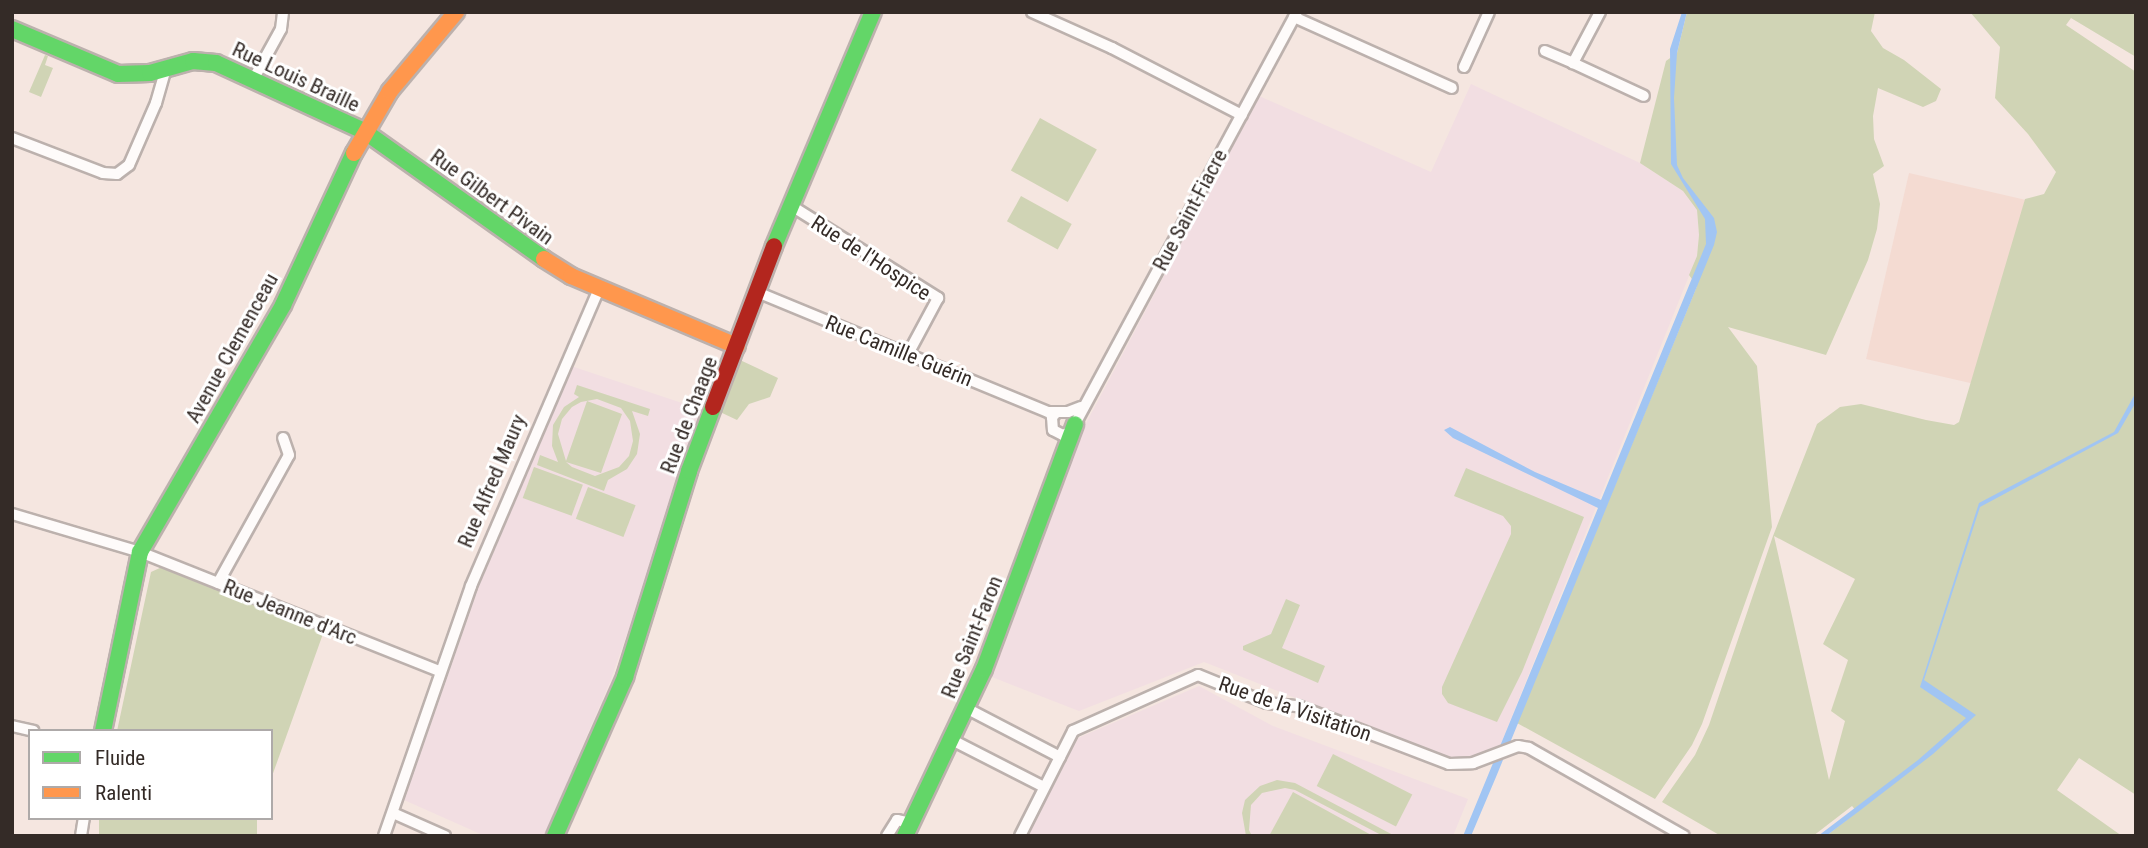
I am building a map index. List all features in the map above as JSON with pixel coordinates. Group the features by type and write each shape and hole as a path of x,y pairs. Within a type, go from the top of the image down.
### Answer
{"street":[{"path":"253,80 281,29 283,12"},
{"name":"Avenue Clemenceau","path":"103,729 140,552 283,305 364,131 390,91 456,12"},
{"name":"Rue de Chaage","path":"555,836 625,677 689,471 790,205 873,12"},
{"path":"1032,12 1112,48 1242,115"},
{"path":"1465,67 1489,12"},
{"path":"1573,63 1600,12"},
{"path":"1296,15 1452,88"},
{"name":"Rue Saint-Fiacre","path":"1063,427 1082,407 1296,15"},
{"name":"Rue Louis Braille","path":"12,29 118,74 135,75 206,60 364,131"},
{"path":"1545,51 1644,96"},
{"path":"12,138 103,173 117,174 129,165 156,103 166,67"},
{"name":"Rue Gilbert Pivain","path":"364,131 480,211 502,231 552,266 600,287"},
{"name":"Rue de l'Hospice","path":"790,205 938,298 908,354"},
{"path":"600,287 737,346"},
{"name":"Rue Alfred Maury","path":"384,836 439,671 481,561 600,287"},
{"name":"Rue Camille Guérin","path":"757,292 1040,409 1063,427"},
{"name":"Rue Saint-Faron","path":"908,829 967,708 1007,611 1063,427"},
{"path":"218,583 289,455 283,438"},
{"name":"Rue Jeanne d'Arc","path":"12,514 140,552 439,671"},
{"name":"Rue de la Visitation","path":"1020,836 1073,731 1198,676 1268,703 1298,706 1449,764 1465,765 1512,747 1529,748 1684,836"},
{"path":"967,708 1060,757"},
{"path":"952,740 1044,787"},
{"path":"393,813 445,836"},
{"path":"887,836 895,821 901,819 908,829"}],"shaded area":[{"path":"1471,84 1640,163 1683,191 1697,210 1699,235 1697,256 1500,746 1456,761 1204,662 1079,711 992,677 1060,492 1073,448 1259,96 1431,172"},
{"path":"1909,173 2025,200 1982,386 1866,359"},
{"path":"571,366 706,411 610,682 544,836 485,836 404,800 448,650"},
{"path":"1199,686 1273,726 1468,799 1453,836 1025,836 1078,738"}],"green space":[{"path":"1687,12 1875,12 1871,31 1883,48 1904,60 1941,89 1936,101 1923,107 1878,88 1873,116 1874,139 1884,166 1873,174 1880,204 1877,229 1868,260 1826,355 1728,327 1757,366 1772,527 1702,724 1692,745 1655,799 1517,723 1697,286 1689,275 1697,256 1697,210 1683,191 1640,163 1666,61 1677,53"},
{"path":"1970,12 2136,12 2136,57 2071,18 2066,25 2136,72 2136,795 2079,758 2057,790 2122,836 1826,836 1857,812 1852,806 1813,836 1721,836 1662,802 1695,755 1709,725 1773,536 1817,424 1840,407 1861,404 1926,420 1954,425 1959,422 2025,199 2044,194 2056,172 2028,134 1995,98 2000,47","holes":["1774,536 1855,579 1823,644 1848,660 1831,711 1845,721 1829,780"]},
{"path":"45,55 48,56 45,65 53,68 41,97 29,92"},
{"path":"1040,118 1097,150 1068,202 1011,170"},
{"path":"1021,196 1072,224 1058,249 1007,221"},
{"path":"740,360 778,378 770,397 749,404 737,420 720,412"},
{"path":"577,385 650,409 648,416 632,411 640,434 637,454 627,469 608,480 604,491 537,465 540,455 558,462 552,446 553,425 564,407 579,397 574,394","holes":["597,399 621,408 630,421 633,441 629,456 619,467 595,476 566,462 601,473 622,414 587,401 566,461 558,434 562,419 572,407 581,402"]},
{"path":"534,467 583,485 572,516 523,498"},
{"path":"1466,468 1584,517 1522,672 1497,722 1448,703 1442,694 1442,687 1511,534 1511,526 1503,516 1454,496"},
{"path":"588,487 636,505 623,537 576,519"},
{"path":"162,567 324,631 273,773 273,729 117,729 151,572"},
{"path":"1286,599 1300,605 1282,648 1325,666 1318,683 1243,650 1243,646 1271,634"},
{"path":"1333,754 1412,794 1396,826 1317,786"},
{"path":"1277,780 1295,783 1395,836 1383,836 1295,790 1285,788 1262,793 1251,805 1249,830 1252,836 1246,836 1242,813 1245,800 1260,786"},
{"path":"1293,792 1373,836 1269,836"},
{"path":"99,820 257,820 257,836 99,836"}],"water":[{"path":"1682,12 1687,12 1677,53 1674,98 1677,165 1683,178 1714,218 1717,232 1714,245 1471,836 1463,836 1598,508 1453,438 1444,430 1450,427 1535,472 1601,500 1706,244 1705,219 1671,164 1670,49"},
{"path":"2136,392 2136,402 2118,433 1980,507 1924,680 1976,715 1933,754 1858,812 1826,836 1818,836 1918,760 1966,718 1920,687 1979,503 2114,432"}],"traffic: fast":[{"path":"774,246 873,12"},
{"path":"12,29 118,74 150,73 193,61 216,63 364,131 544,259"},
{"path":"103,729 140,552 283,305 354,153"},
{"path":"555,836 625,677 689,471 713,407"},
{"path":"905,836 984,669 1075,424"}],"traffic: slow":[{"path":"354,153 390,91 456,12"},
{"path":"544,259 571,276 737,346"}],"traffic: jam":[{"path":"713,407 774,246"}]}
